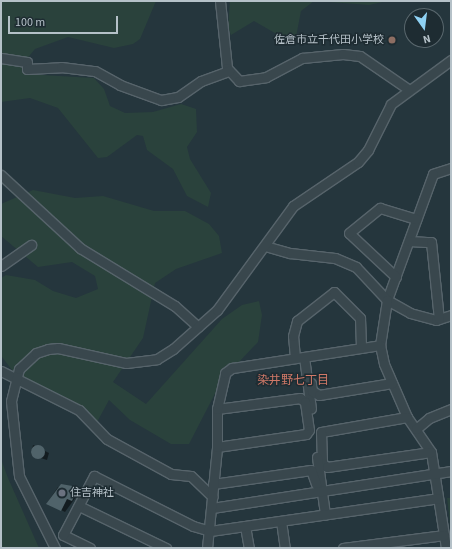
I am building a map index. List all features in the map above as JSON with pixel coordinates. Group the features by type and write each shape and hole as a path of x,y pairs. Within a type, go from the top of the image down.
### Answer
{"street":[{"path":"220,1 221,28 229,71 245,82 284,70 302,58 344,54 360,56 408,89"},
{"path":"1,58 27,62 27,69 95,71 120,85 162,100 178,97 201,82 229,71"},
{"path":"55,548 19,476 11,401 15,377 27,360 48,349 58,348 126,363 157,359 217,310 293,206 358,162 368,150 391,104 408,89 451,60"},
{"path":"446,548 431,452 406,417 392,383 380,346 387,300 433,174 451,168"},
{"path":"1,175 80,248 175,306 198,327"},
{"path":"396,277 349,233 380,208 416,219"},
{"path":"409,241 431,242 439,319"},
{"path":"1,266 30,246"},
{"path":"265,246 290,253 336,258 356,267 387,300 410,313 439,319 451,315"},
{"path":"362,348 360,318 334,292 297,321 293,336 302,357 312,392 319,395 392,383"},
{"path":"207,548 218,446 217,409 225,373 232,368 380,346"},
{"path":"302,357 323,514"},
{"path":"1,370 79,410 107,439 164,471 191,476 212,497"},
{"path":"217,409 300,398 305,402 309,430 306,434 218,446"},
{"path":"416,429 429,418 451,409"},
{"path":"406,417 321,432 322,463 327,467 431,452"},
{"path":"213,484 311,470 319,491"},
{"path":"212,508 451,471"},
{"path":"89,548 63,535 94,476 193,526 210,531 438,498"},
{"path":"79,506 166,548"},
{"path":"281,520 285,548"},
{"path":"245,526 249,548"},
{"path":"343,548 444,535"}],"green space":[{"path":"1,1 156,1 140,39 133,44 114,48 68,37 35,49 21,66 25,74 94,78 104,89 110,106 125,113 153,112 181,104 196,109 197,132 187,147 190,159 211,193 208,207 187,196 173,169 147,150 143,136 137,135 107,157 98,158 58,108 30,98 1,102"},
{"path":"230,1 314,1 301,11 296,37 287,40 254,21 231,35 228,27"},
{"path":"316,1 387,1 369,5"},
{"path":"33,190 75,198 103,196 154,211 185,211 209,224 219,236 222,253 176,269 155,283 143,338 113,382 146,404 222,319 242,305 259,301 262,315 258,342 222,380 189,444 171,444 130,420 109,400 96,424 25,387 2,357 1,278 6,275 35,280 53,291 76,298 98,289 95,276 72,262 38,267 1,236 1,204"},
{"path":"1,459 8,478 39,548 1,548"},
{"path":"447,498 451,498 451,531"}],"building":[{"path":"38,445 43,447 45,452 43,457 38,459 33,457 31,452 33,447"},
{"path":"61,484 78,487 72,501 67,499 61,511 46,504"}],"place":[{"name":"佐倉市立千代田小学校","path":"392,40"},
{"name":"住吉神社","path":"62,493"}],"district":[{"name":"染井野七丁目","path":"293,381"}]}
